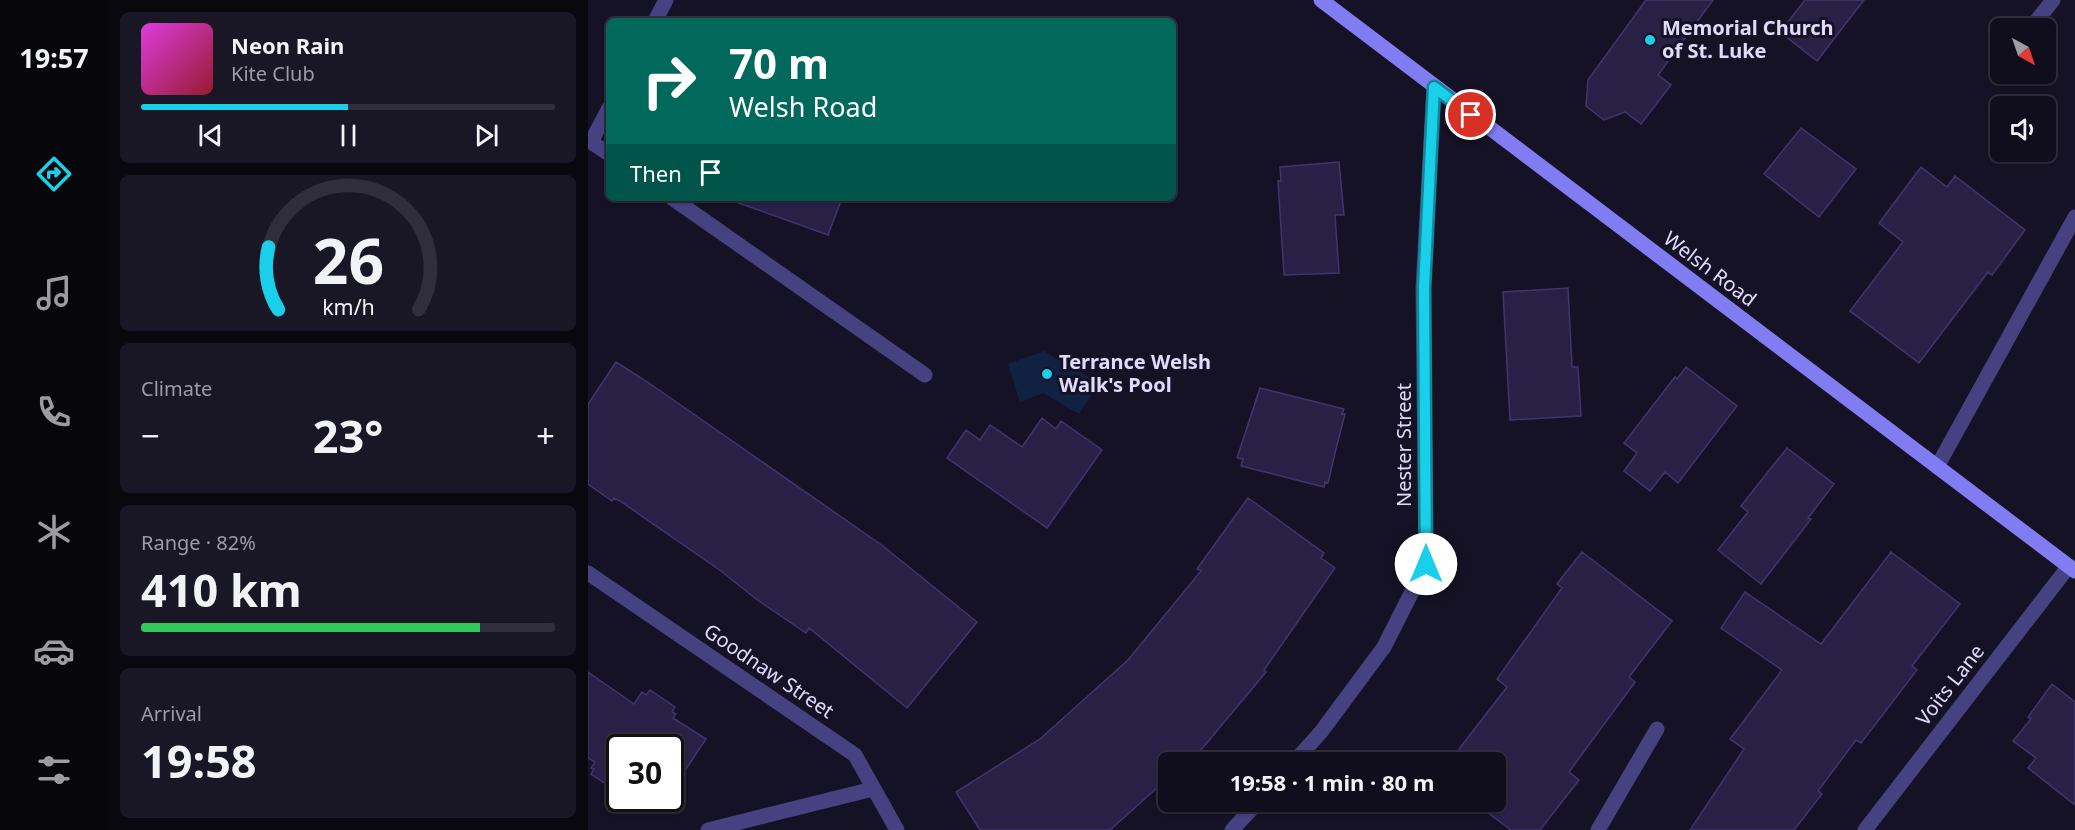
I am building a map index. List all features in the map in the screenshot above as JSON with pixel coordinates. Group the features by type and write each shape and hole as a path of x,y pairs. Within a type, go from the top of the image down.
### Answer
{"main road":[{"name":"Welsh Road","path":"1321,0 2072,568"}],"street":[{"path":"657,18 666,0"},
{"path":"2039,18 2053,0"},
{"name":"Nester Street","path":"1303,752 1321,732 1384,647 1426,564 1424,288 1434,87"},
{"path":"606,114 591,142 606,152"},
{"path":"676,201 925,375"},
{"path":"1937,466 2075,217"},
{"name":"Voits Lane","path":"1865,830 2072,568"},
{"name":"Goodnaw Street","path":"588,573 855,755 897,830"},
{"path":"1598,830 1657,729"},
{"path":"708,830 873,789"},
{"path":"1232,830 1249,812"}],"water":[{"name":"Terrance Welsh Walk's Pool","path":"1044,351 1099,383 1079,414 1043,393 1020,402 1008,364"}],"building":[{"name":"Memorial Church of St. Luke","path":"1646,0 1713,0 1658,75 1671,85 1641,124 1625,112 1604,120 1586,106 1588,80"},
{"path":"1805,0 1864,0 1817,61 1780,32"},
{"path":"1801,128 1856,169 1819,217 1764,174"},
{"path":"1339,162 1344,215 1335,215 1339,273 1284,275 1278,181 1281,181 1280,167"},
{"path":"1921,167 1947,187 1955,176 2025,230 1992,275 1988,272 1919,363 1850,311 1903,242 1879,223"},
{"path":"736,201 841,201 828,235"},
{"path":"1568,288 1572,367 1578,367 1581,416 1510,420 1503,292"},
{"path":"616,362 883,546 977,622 907,708 809,628 806,633 620,501 614,498 612,501 588,484 588,404"},
{"path":"1686,367 1737,406 1678,483 1665,472 1650,491 1624,471 1637,453 1624,443 1675,377 1677,379"},
{"path":"1260,388 1344,409 1342,414 1345,414 1328,483 1325,482 1324,487 1241,466 1243,459 1237,458"},
{"path":"1042,418 1056,429 1061,421 1102,450 1047,528 947,458 966,430 980,440 990,425 1022,447"},
{"path":"1787,448 1834,484 1808,518 1811,519 1761,584 1718,550 1748,512 1741,506"},
{"path":"1248,498 1324,553 1321,558 1335,568 1264,670 1266,672 1199,752 1158,752 1158,787 1110,830 980,830 956,792 1040,739 1128,660 1201,571 1197,569"},
{"path":"1582,552 1672,621 1629,677 1635,682 1569,772 1579,780 1540,830 1511,830 1487,812 1506,812 1506,752 1457,752 1507,687 1497,679 1562,588 1557,584"},
{"path":"1891,552 1960,604 1912,666 1917,670 1861,743 1856,740 1818,791 1822,794 1794,830 1690,830 1744,749 1730,739 1782,670 1721,628 1745,592 1821,644"},
{"path":"588,672 634,704 642,692 646,695 650,690 675,707 672,712 676,714 673,718 706,739 684,772 684,734 606,734 606,784 591,774 594,769 591,768 595,762 588,758"},
{"path":"2052,684 2075,702 2075,805 2028,768 2036,758 2013,741 2031,719 2028,717"}],"place":[{"name":"Memorial Church of St. Luke","path":"1650,40"},
{"name":"Terrance Welsh Walk's Pool","path":"1047,374"}],"route":[{"path":"1426,564 1424,288 1434,87 1471,115"}]}
